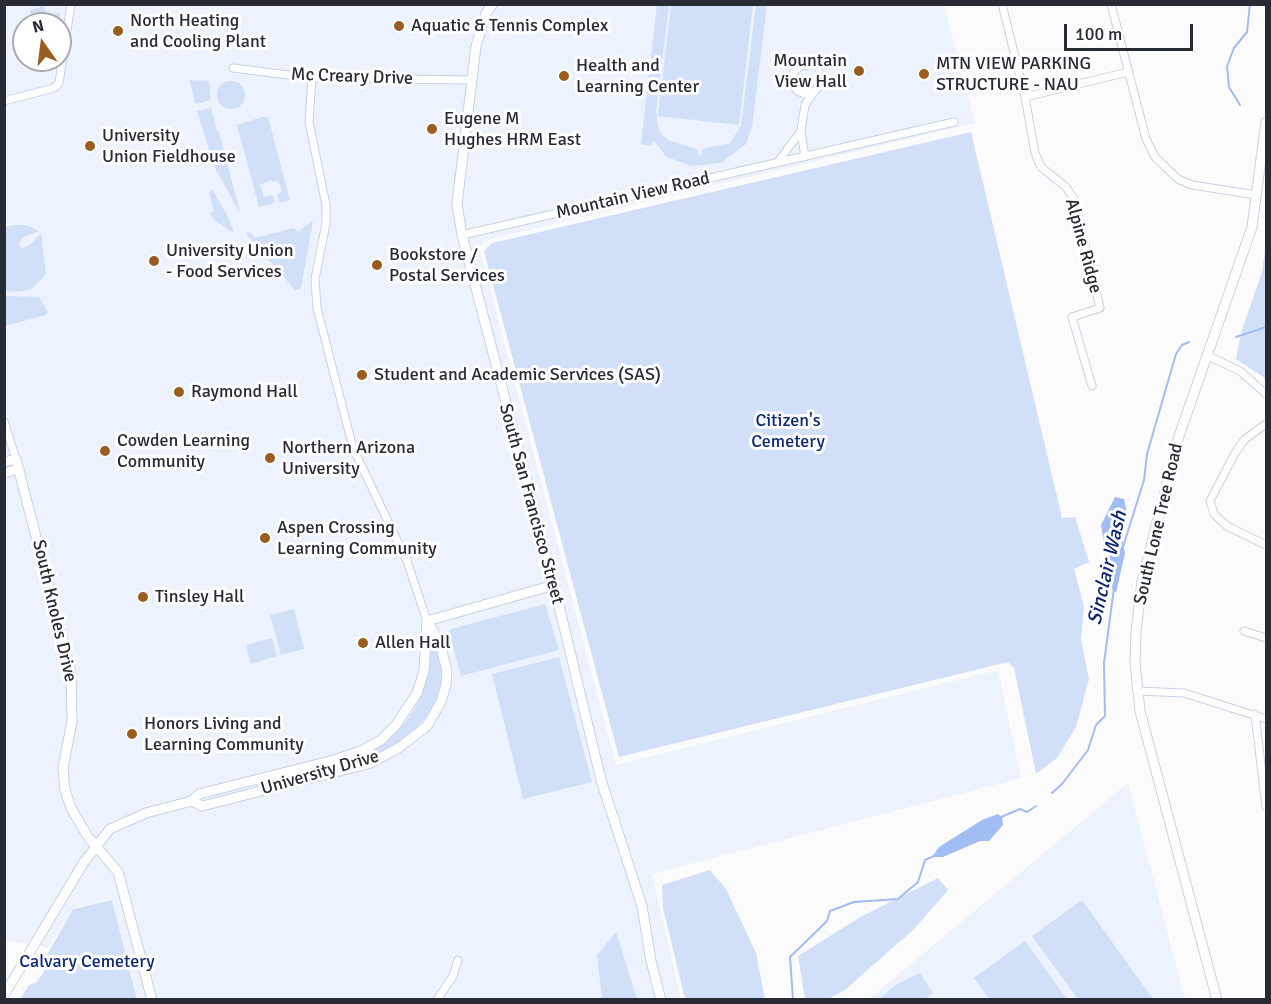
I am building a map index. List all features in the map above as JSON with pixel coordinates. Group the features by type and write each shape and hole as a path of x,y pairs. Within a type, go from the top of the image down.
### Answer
{"street":[{"path":"4,101 54,88 61,78 71,4"},
{"name":"South San Francisco Street","path":"493,4 486,13 477,46 472,80 457,204 462,235 554,585 601,780 642,906 651,961 661,999"},
{"path":"1002,4 1025,97 1128,72"},
{"path":"1111,4 1146,139 1163,168 1178,179 1205,188 1256,195"},
{"path":"806,105 792,83 793,73 800,66 809,65"},
{"name":"Mc Creary Drive","path":"233,68 312,78 472,80"},
{"path":"805,157 801,130 806,105 821,83 819,72"},
{"path":"312,78 309,122 326,206 326,223 315,279 317,308 353,448 407,561 427,621 554,585"},
{"path":"797,92 805,94 814,92"},
{"name":"Alpine Ridge","path":"1025,97 1035,153 1041,167 1066,187 1074,199 1100,308 1072,317 1092,386"},
{"name":"Mountain View Road","path":"462,235 954,122"},
{"name":"South Lone Tree Road","path":"1217,999 1140,711 1137,691 1136,631 1142,581 1179,436 1252,227 1266,122"},
{"path":"777,163 801,130"},
{"path":"1206,355 1240,371 1266,394"},
{"name":"South Knoles Drive","path":"4,420 19,469 73,687 72,721 63,768 65,790 71,808 96,846 118,872 152,999"},
{"path":"1266,424 1245,439 1235,453 1210,501 1214,514 1227,526 1266,545"},
{"path":"4,462 16,459"},
{"path":"4,473 19,469"},
{"name":"University Drive","path":"4,995 96,846 110,829 127,820 192,801 199,794 334,760 361,751 381,740 396,725 417,693 424,672 427,621"},
{"name":"University Drive","path":"192,801 202,806 371,763 400,747 427,726 441,702 446,684 447,671 440,643 427,621"},
{"path":"1244,631 1266,638"},
{"path":"1137,691 1184,693 1266,718"},
{"path":"1255,714 1266,807"},
{"path":"436,999 453,976 458,960"}],"shaded area":[{"name":"Northern Arizona University","path":"4,5 944,5 975,123 486,240 479,247 616,765 998,670 1021,778 652,874 681,999 138,999 112,899 73,908 48,948 5,940"},
{"path":"1128,783 1185,999 869,999"}],"green space":[{"path":"657,5 669,5 656,111 658,127 662,135 670,141 697,149 699,156 702,155 702,149 730,143 741,126 756,5 767,5 752,127 746,144 721,163 692,166 667,157 653,140 651,146 641,144"},
{"path":"671,5 753,5 739,125 658,116"},
{"path":"44,6 46,12 30,12 30,10"},
{"path":"190,80 209,81 211,100 195,104"},
{"path":"231,81 241,85 245,95 241,105 231,109 221,105 217,95 221,85"},
{"path":"211,108 240,213 215,168 197,111"},
{"path":"268,117 290,200 279,203 277,194 281,193 281,187 277,181 272,182 271,180 260,185 264,197 273,195 275,203 259,207 237,125"},
{"name":"Citizen's Cemetery","path":"971,132 1062,518 1075,517 1089,562 1074,569 1084,607 1081,640 1089,679 1076,727 1057,758 1036,774 1014,668 1008,662 619,757 484,251 492,243"},
{"path":"212,189 234,233 213,219 210,213 214,212 209,193"},
{"path":"313,221 301,288 295,290 246,234 249,231 255,238 294,228 298,232"},
{"path":"26,225 39,231 24,237 18,244 22,248 30,245 41,233 46,274 32,289 15,292 5,291 4,227"},
{"path":"1266,243 1266,379 1236,359 1241,333 1262,272"},
{"path":"5,296 39,297 48,312 46,315 5,326"},
{"path":"545,604 559,650 461,676 449,632 451,629"},
{"path":"294,609 304,649 281,655 270,615"},
{"path":"272,638 277,656 251,664 246,645"},
{"path":"435,646 442,671 442,686 437,700 423,721 406,738 370,757 367,753 385,744 405,723 416,707 426,683 430,647"},
{"path":"559,657 592,782 523,799 492,674"},
{"path":"710,870 726,889 756,953 765,999 685,999 663,908 662,885"},
{"path":"938,878 948,890 914,929 845,990 828,999 805,999 798,956 862,916"},
{"name":"Calvary Cemetery","path":"112,900 137,999 20,999 29,985 36,983 44,972 44,960 73,909"},
{"path":"1082,900 1153,999 1078,999 1032,936"},
{"path":"616,932 637,999 602,999 597,955"},
{"path":"1025,941 1067,999 989,999 974,978"},
{"path":"920,973 933,993 925,999 879,999 897,984"}],"water":[{"path":"1115,497 1124,499 1128,517 1121,534 1125,553 1116,593 1111,587 1101,525"},
{"path":"998,814 1002,817 1003,825 989,841 980,841 943,857 932,857 939,847 982,820"}],"waterway":[{"path":"1240,105 1229,87 1227,66 1234,48 1247,32 1250,4"},
{"name":"Sinclair Wash","path":"1236,337 1266,327"},
{"name":"Sinclair Wash","path":"1123,547 1144,480 1147,454 1176,354 1182,345 1189,342"},
{"name":"Sinclair Wash","path":"1052,793 1062,784 1088,750 1096,725 1105,716 1104,663 1114,588"},
{"name":"Sinclair Wash","path":"1001,817 1020,809 1027,812 1036,806"},
{"name":"Sinclair Wash","path":"793,1000 790,957 827,921 830,911 854,902 898,899 918,882 925,860 934,856"}],"place":[{"name":"Aquatic & Tennis Complex","path":"399,26"},
{"name":"North Heating and Cooling Plant","path":"118,31"},
{"name":"Mountain View Hall","path":"859,71"},
{"name":"MTN VIEW PARKING STRUCTURE - NAU","path":"924,74"},
{"name":"Health and Learning Center","path":"564,76"},
{"name":"Eugene M Hughes HRM East","path":"432,129"},
{"name":"University Union Fieldhouse","path":"90,146"},
{"name":"University Union - Food Services","path":"154,261"},
{"name":"Bookstore / Postal Services","path":"377,265"},
{"name":"Student and Academic Services (SAS)","path":"362,375"},
{"name":"Raymond Hall","path":"179,392"},
{"name":"Cowden Learning Community","path":"105,451"},
{"name":"Northern Arizona University","path":"270,458"},
{"name":"Aspen Crossing Learning Community","path":"265,538"},
{"name":"Tinsley Hall","path":"143,597"},
{"name":"Allen Hall","path":"363,643"},
{"name":"Honors Living and Learning Community","path":"132,734"}]}
